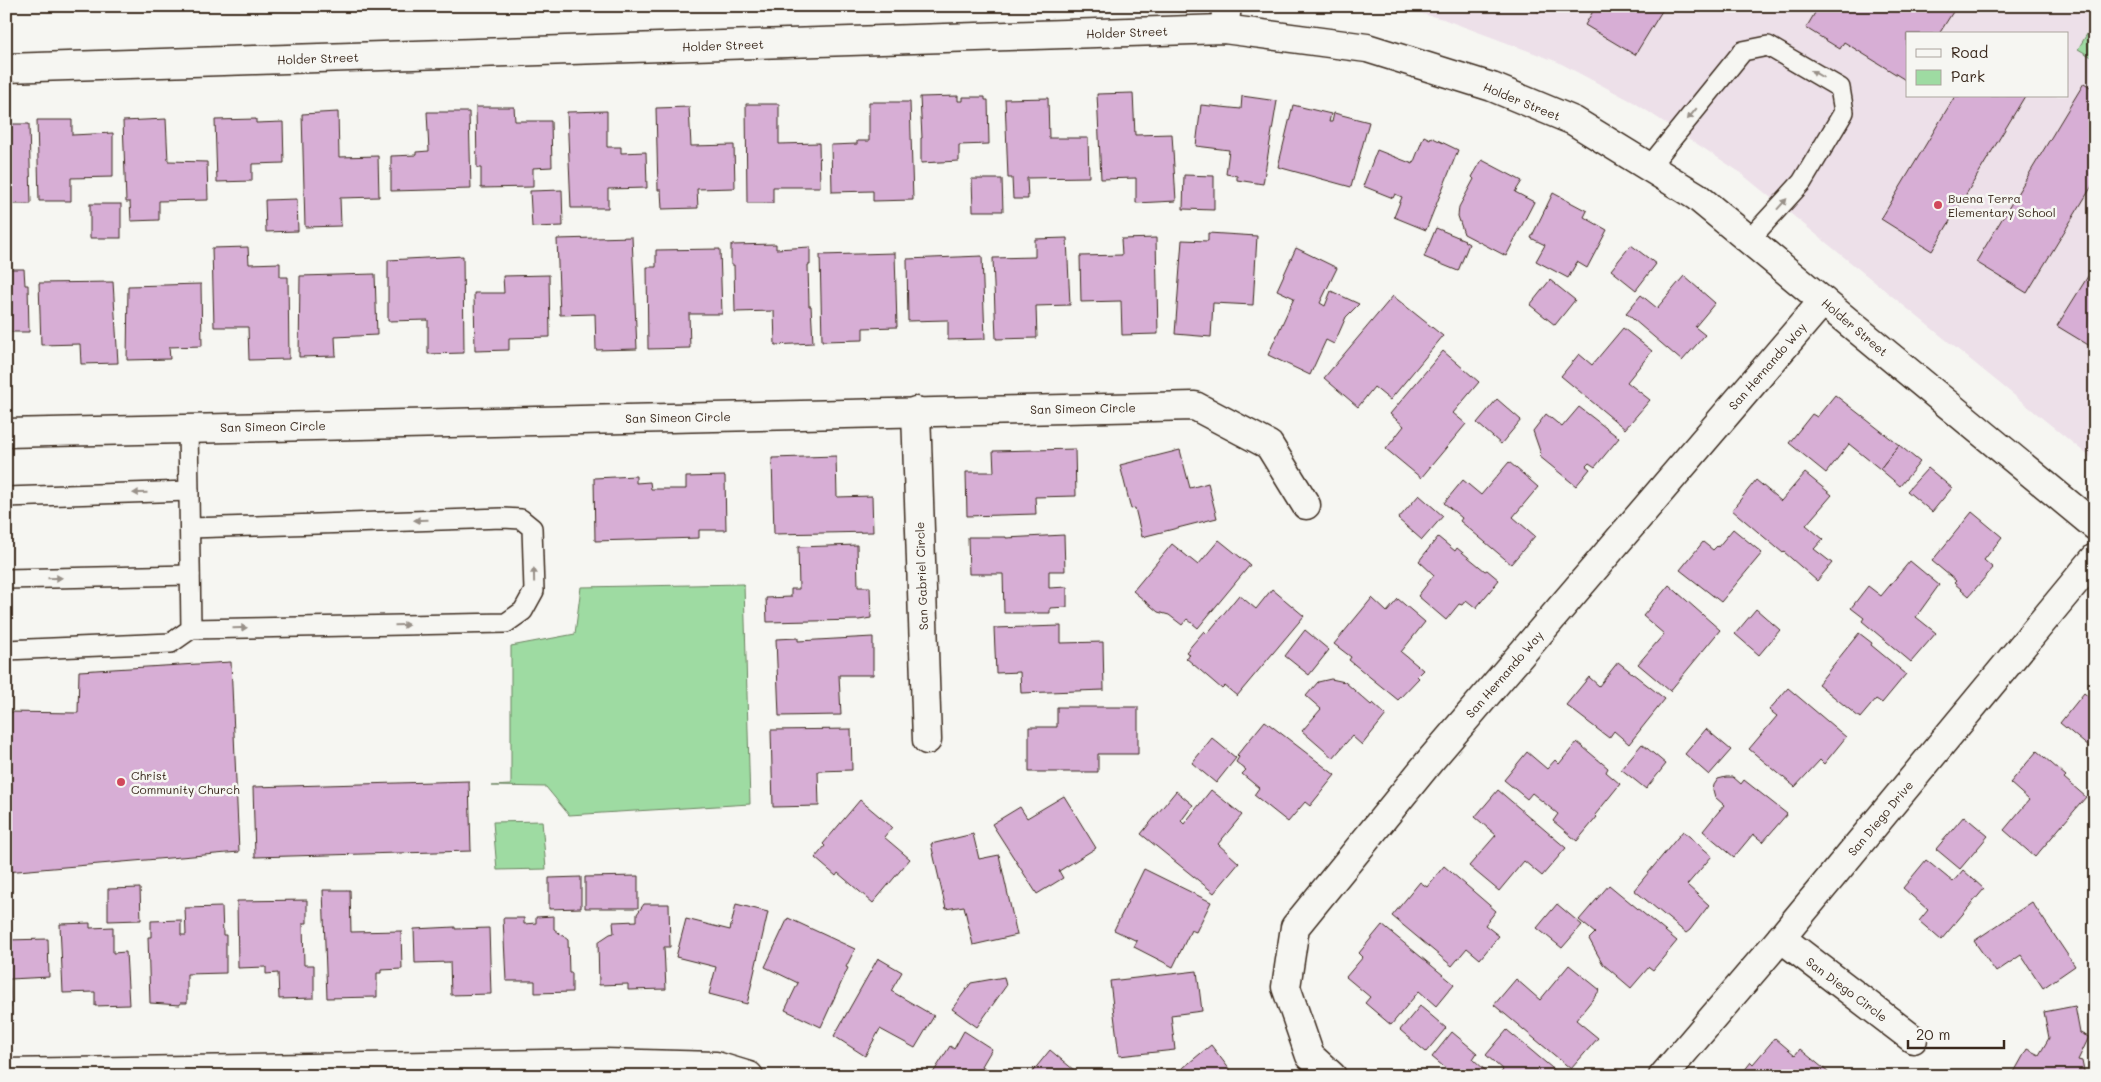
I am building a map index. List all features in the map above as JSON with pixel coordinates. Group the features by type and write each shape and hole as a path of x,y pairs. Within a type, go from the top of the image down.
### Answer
{"street":[{"name":"Holder Street","path":"6,68 1225,17 1367,48 1492,87 1574,121 1696,196 2095,526"},
{"name":"San Hernando Way","path":"1332,1076 1310,1056 1286,988 1296,927 1429,762 1823,301"},
{"name":"San Simeon Circle","path":"6,433 1195,406 1269,445 1306,505"},
{"name":"San Gabriel Circle","path":"916,411 927,740"},
{"name":"San Diego Drive","path":"1663,1076 1781,938 2095,558"},
{"name":"San Diego Circle","path":"1781,938 1913,1039"},
{"path":"6,1073 604,1063 716,1066 748,1076"}],"lane":[{"path":"1649,167 1743,51 1768,46 1840,88 1844,112 1807,174 1802,182 1749,240"},
{"path":"188,428 191,629"},
{"path":"6,497 189,491"},
{"path":"6,650 171,643 191,629 506,622 523,611 534,591 532,528 520,519 190,528"},
{"path":"6,579 190,575"}],"shaded area":[{"name":"Buena Terra Elementary School","path":"1390,6 2095,6 2095,461 1738,171 1635,103 1558,62 1443,19"}],"green space":[{"path":"2095,21 2095,59 2078,49"},
{"path":"744,584 750,804 569,815 546,787 492,786 511,785 511,646 575,634 581,587"},
{"path":"542,821 546,869 497,870 493,822"}],"building":[{"path":"1529,6 1544,6 1540,13"},
{"path":"1596,6 1665,6 1635,55 1585,25"},
{"path":"1819,6 1956,7 1940,32 1906,32 1906,80 1844,42 1840,49 1806,28"},
{"path":"2084,83 2095,90 2095,181 2027,293 1976,262"},
{"path":"1133,93 1135,135 1172,134 1176,201 1136,203 1136,178 1101,179 1097,94"},
{"path":"958,96 958,101 963,101 963,97 985,97 985,100 988,100 989,144 959,145 959,161 921,163 920,97"},
{"path":"1242,96 1277,101 1263,184 1237,180 1237,176 1226,174 1229,150 1196,146 1201,105 1241,109"},
{"path":"1048,98 1049,138 1088,138 1089,177 1027,178 1028,199 1013,199 1012,178 1008,178 1005,99"},
{"path":"1954,98 2024,98 1932,251 1881,219"},
{"path":"869,102 910,102 913,200 873,201 873,191 832,192 831,145 857,144 857,141 869,141"},
{"path":"746,104 779,104 779,144 819,143 820,187 773,187 773,203 747,203"},
{"path":"1293,105 1331,114 1329,122 1332,122 1334,113 1369,122 1351,187 1278,167"},
{"path":"476,107 514,107 515,121 551,121 552,167 533,168 533,187 481,188 481,168 477,168"},
{"path":"689,107 691,146 734,145 735,188 697,189 698,208 662,209 661,190 658,190 656,108"},
{"path":"607,111 607,147 621,147 621,153 646,152 647,188 608,189 608,208 571,208 567,112"},
{"path":"338,112 339,157 378,156 379,197 340,198 341,226 305,227 302,114"},
{"path":"427,112 469,112 471,189 391,191 391,156 416,155 416,152 429,151"},
{"path":"166,119 168,161 207,162 208,200 159,201 159,220 131,221 130,202 126,202 123,121"},
{"path":"256,119 256,123 283,122 284,163 252,164 252,181 217,182 215,120"},
{"path":"37,120 72,120 72,135 113,133 113,177 71,178 71,201 39,201"},
{"path":"6,124 29,124 31,204 6,204"},
{"path":"1424,136 1430,139 1431,137 1458,150 1426,230 1394,217 1402,197 1395,194 1393,198 1363,186 1377,150 1413,164"},
{"path":"1482,160 1522,181 1515,192 1534,202 1506,256 1464,234 1458,216 1459,207 1474,179 1472,177"},
{"path":"1184,175 1214,176 1214,210 1183,209"},
{"path":"972,179 1002,179 1003,211 973,211"},
{"path":"562,190 563,226 532,227 530,191"},
{"path":"1553,193 1587,211 1584,217 1607,230 1587,268 1577,262 1568,278 1536,261 1545,245 1531,238"},
{"path":"297,199 298,231 266,232 265,200"},
{"path":"90,204 121,204 121,238 90,238"},
{"path":"1436,228 1465,240 1469,244 1458,271 1424,257"},
{"path":"1208,233 1257,236 1253,305 1213,303 1211,337 1175,334 1182,240 1208,241"},
{"path":"632,237 637,349 596,350 595,314 560,315 557,239"},
{"path":"1067,238 1070,305 1036,306 1037,338 996,339 993,258 1035,257 1035,239"},
{"path":"1156,238 1158,334 1122,335 1121,301 1081,302 1080,256 1122,255 1121,239"},
{"path":"776,244 776,249 810,247 810,265 808,265 809,306 811,306 813,343 775,345 774,311 735,312 734,265 731,265 731,245"},
{"path":"1631,245 1656,264 1636,290 1611,270"},
{"path":"248,247 249,264 280,263 280,277 288,277 289,359 249,360 248,327 214,327 212,248"},
{"path":"1296,248 1337,268 1320,303 1325,306 1331,291 1359,304 1346,317 1334,344 1326,340 1310,375 1268,355 1294,298 1277,290"},
{"path":"720,249 722,314 689,314 690,348 648,349 647,267 656,267 656,250"},
{"path":"895,253 897,327 863,328 863,340 822,341 820,255"},
{"path":"463,256 464,353 428,354 428,320 388,321 388,260"},
{"path":"982,256 985,339 948,340 948,320 908,321 907,259"},
{"path":"2095,265 2095,349 2057,326"},
{"path":"6,269 24,269 25,285 28,285 29,332 6,332"},
{"path":"375,274 377,335 335,337 336,356 299,357 300,276"},
{"path":"549,275 550,337 509,338 509,350 475,351 474,293 504,293 503,276"},
{"path":"1684,276 1715,303 1695,327 1705,335 1682,361 1626,313 1641,295 1657,308"},
{"path":"1550,280 1575,300 1555,325 1530,305"},
{"path":"113,282 118,363 81,364 80,344 41,345 39,283"},
{"path":"201,284 202,346 169,347 170,359 127,360 128,286"},
{"path":"1393,296 1443,336 1390,400 1374,387 1358,407 1324,378"},
{"path":"1623,328 1652,351 1627,382 1650,400 1625,429 1561,376 1579,354 1592,365"},
{"path":"1443,351 1479,382 1453,413 1466,424 1421,478 1386,449 1404,426 1390,414"},
{"path":"1835,395 1899,445 1880,469 1849,444 1826,473 1789,443 1812,414 1817,417"},
{"path":"1497,399 1521,420 1501,444 1477,423"},
{"path":"1579,407 1619,438 1595,467 1589,463 1586,466 1590,469 1576,486 1539,456 1541,454 1533,431 1546,414 1562,427"},
{"path":"1899,445 1920,462 1900,486 1880,469"},
{"path":"1075,449 1076,496 1035,497 1036,514 967,516 966,472 994,472 993,451"},
{"path":"1180,450 1190,488 1208,483 1217,518 1142,537 1135,508 1131,509 1120,465"},
{"path":"836,456 837,497 872,496 873,532 774,534 772,458"},
{"path":"1509,462 1538,487 1513,517 1535,536 1511,564 1460,521 1462,518 1444,503 1463,480 1481,495"},
{"path":"1928,468 1952,488 1932,512 1907,491"},
{"path":"1805,473 1832,495 1806,525 1823,539 1814,549 1832,563 1817,581 1732,510 1756,480 1781,501"},
{"path":"636,476 636,483 650,482 651,489 686,489 686,477 725,476 726,530 699,530 699,538 595,541 594,478"},
{"path":"1419,495 1443,516 1422,540 1398,519"},
{"path":"1972,512 2002,537 1984,560 1993,568 1969,596 1954,583 1956,581 1932,561"},
{"path":"1733,529 1762,553 1721,602 1680,570 1703,542 1713,550 1718,547"},
{"path":"1064,535 1065,571 1049,571 1049,588 1067,587 1067,607 1050,608 1050,613 1004,613 1003,574 969,574 968,537 1006,538"},
{"path":"1438,537 1455,551 1457,548 1499,580 1476,608 1466,600 1462,605 1459,604 1446,620 1418,596 1434,575 1419,561"},
{"path":"1219,540 1250,565 1198,628 1187,619 1182,625 1169,615 1158,612 1133,591 1172,544 1198,565"},
{"path":"857,545 858,587 870,587 871,618 859,620 767,622 766,598 791,597 791,589 799,589 798,547"},
{"path":"1910,561 1939,585 1916,617 1936,633 1911,662 1862,621 1864,618 1851,608 1868,586 1881,596"},
{"path":"1669,585 1720,630 1670,691 1638,664 1664,634 1643,616"},
{"path":"1272,589 1304,616 1237,696 1225,686 1222,689 1186,658 1190,655 1186,652 1204,631 1207,634 1239,595 1256,609"},
{"path":"1372,598 1387,612 1398,599 1425,622 1401,652 1423,670 1417,676 1419,678 1398,700 1349,660 1351,657 1334,644"},
{"path":"1756,609 1780,630 1759,655 1735,634"},
{"path":"1061,626 1061,643 1103,642 1104,690 1021,693 1020,672 996,673 994,628"},
{"path":"1305,630 1329,650 1309,675 1285,656"},
{"path":"1859,633 1906,674 1882,703 1876,699 1860,718 1818,684"},
{"path":"873,637 873,675 839,675 841,715 779,716 776,639 798,638 798,641"},
{"name":"Christ Community Church","path":"231,662 239,852 6,872 6,712 78,713 79,671"},
{"path":"1618,662 1665,699 1629,744 1614,731 1609,738 1566,705 1589,677 1599,686"},
{"path":"1331,679 1345,682 1371,705 1373,703 1386,715 1362,745 1352,736 1333,758 1302,731 1321,709 1306,696 1318,682"},
{"path":"1788,688 1846,737 1824,764 1820,760 1795,787 1749,749 1777,716 1769,710"},
{"path":"2084,693 2090,698 2095,693 2095,752 2060,723"},
{"path":"1057,707 1138,707 1138,754 1098,754 1098,772 1029,772 1029,727 1057,727"},
{"path":"1265,721 1335,775 1310,806 1305,802 1288,822 1254,795 1259,788 1242,774 1246,770 1236,762 1239,757 1237,755"},
{"path":"851,729 852,770 818,771 819,806 773,807 771,730"},
{"path":"1706,729 1731,750 1709,775 1685,754"},
{"path":"1212,738 1236,758 1216,783 1192,763"},
{"path":"1577,742 1608,768 1606,772 1620,784 1595,815 1597,817 1577,841 1553,821 1558,814 1532,793 1527,799 1504,780 1527,752 1547,769 1555,760 1559,764"},
{"path":"1642,744 1666,764 1646,789 1621,769"},
{"path":"2037,751 2066,776 2064,778 2086,797 2035,857 2004,830 2029,800 2010,783"},
{"path":"1733,777 1741,784 1744,780 1787,814 1763,842 1753,834 1734,857 1703,831 1724,805 1715,797 1713,790 1718,779"},
{"path":"469,781 471,851 255,857 253,787"},
{"path":"1211,790 1242,815 1218,844 1239,863 1214,893 1141,834 1176,791 1193,805 1181,821 1184,824"},
{"path":"1498,790 1566,848 1542,876 1524,861 1499,891 1469,866 1496,835 1475,817"},
{"path":"1064,796 1096,848 1059,871 1063,878 1037,894 992,824 1020,807 1027,818"},
{"path":"860,800 892,827 884,837 910,859 873,903 838,873 836,876 815,858 825,846 823,844"},
{"path":"1964,816 1988,836 1960,869 1936,849"},
{"path":"1683,831 1712,856 1687,885 1709,905 1686,933 1634,890"},
{"path":"973,834 979,859 999,855 1017,935 973,945 964,906 946,909 931,844"},
{"path":"1926,860 1953,882 1963,870 1984,889 1941,940 1919,921 1928,910 1903,888"},
{"path":"1444,866 1496,911 1485,925 1499,936 1480,959 1467,948 1452,966 1392,916 1420,882 1427,887"},
{"path":"1144,869 1211,902 1196,932 1191,930 1173,967 1134,947 1137,941 1114,930"},
{"path":"638,876 638,908 585,908 585,877"},
{"path":"581,877 581,908 549,909 549,878"},
{"path":"1609,885 1677,941 1653,970 1649,967 1631,988 1603,964 1589,939 1595,933 1579,920"},
{"path":"140,888 141,920 108,921 108,889"},
{"path":"323,890 350,890 351,932 401,931 402,969 381,970 381,973 377,973 377,997 327,998"},
{"path":"307,900 307,923 303,923 304,965 314,965 314,998 279,999 278,973 266,974 266,967 238,968 237,901"},
{"path":"2032,902 2075,966 2043,988 2021,955 1996,972 1974,941"},
{"path":"644,904 669,904 670,947 664,947 666,989 628,990 628,984 599,985 598,942 614,933 613,922 637,921 637,914"},
{"path":"736,904 768,912 747,1004 709,994 716,967 676,957 686,919 730,930"},
{"path":"1557,904 1582,925 1562,948 1537,928"},
{"path":"222,907 223,935 226,935 226,973 187,974 187,1003 180,1003 180,1005 150,1003 148,937 151,937 151,921 181,920 181,935 186,935 185,908"},
{"path":"554,916 554,929 568,940 569,973 572,973 572,992 535,993 535,981 506,981 503,918 524,918 524,924 536,923 536,917"},
{"path":"788,918 855,949 821,1027 785,1010 798,983 765,967"},
{"path":"90,923 90,928 113,927 113,953 126,952 129,1005 95,1006 95,992 63,993 60,924"},
{"path":"1382,925 1454,984 1436,1006 1419,991 1391,1025 1365,1003 1370,997 1346,977 1363,957 1359,953"},
{"path":"455,927 455,929 489,928 491,994 451,995 450,962 415,963 414,929"},
{"path":"48,939 49,977 10,979 11,1008 6,1008 6,940"},
{"path":"878,958 902,972 891,991 934,1016 915,1048 880,1029 865,1056 834,1036"},
{"path":"1569,965 1600,990 1576,1020 1598,1038 1571,1069 1494,1005 1516,979 1540,1000"},
{"path":"1197,971 1202,1011 1171,1015 1175,1050 1119,1056 1110,981"},
{"path":"1004,977 1006,986 977,1027 952,1009 971,983"},
{"path":"1420,1006 1446,1028 1426,1052 1400,1030"},
{"path":"2075,1006 2080,1033 2089,1037 2078,1060 2082,1061 2085,1076 2006,1076 2008,1072 2013,1074 2027,1049 2039,1055 2049,1038 2044,1012"},
{"path":"1507,1030 1564,1076 1498,1076 1503,1070 1486,1055"},
{"path":"964,1031 992,1049 982,1066 997,1076 931,1076 950,1046 954,1049"},
{"path":"1452,1032 1477,1053 1473,1059 1486,1071 1482,1076 1466,1076 1461,1072 1458,1076 1455,1076 1432,1057"},
{"path":"1775,1038 1795,1055 1800,1049 1829,1073 1827,1076 1740,1076"},
{"path":"1211,1045 1233,1074 1231,1076 1173,1076"},
{"path":"1050,1050 1081,1076 1029,1076"}],"place":[{"name":"Buena Terra Elementary School","path":"1938,205"},
{"name":"Christ Community Church","path":"121,782"}]}
